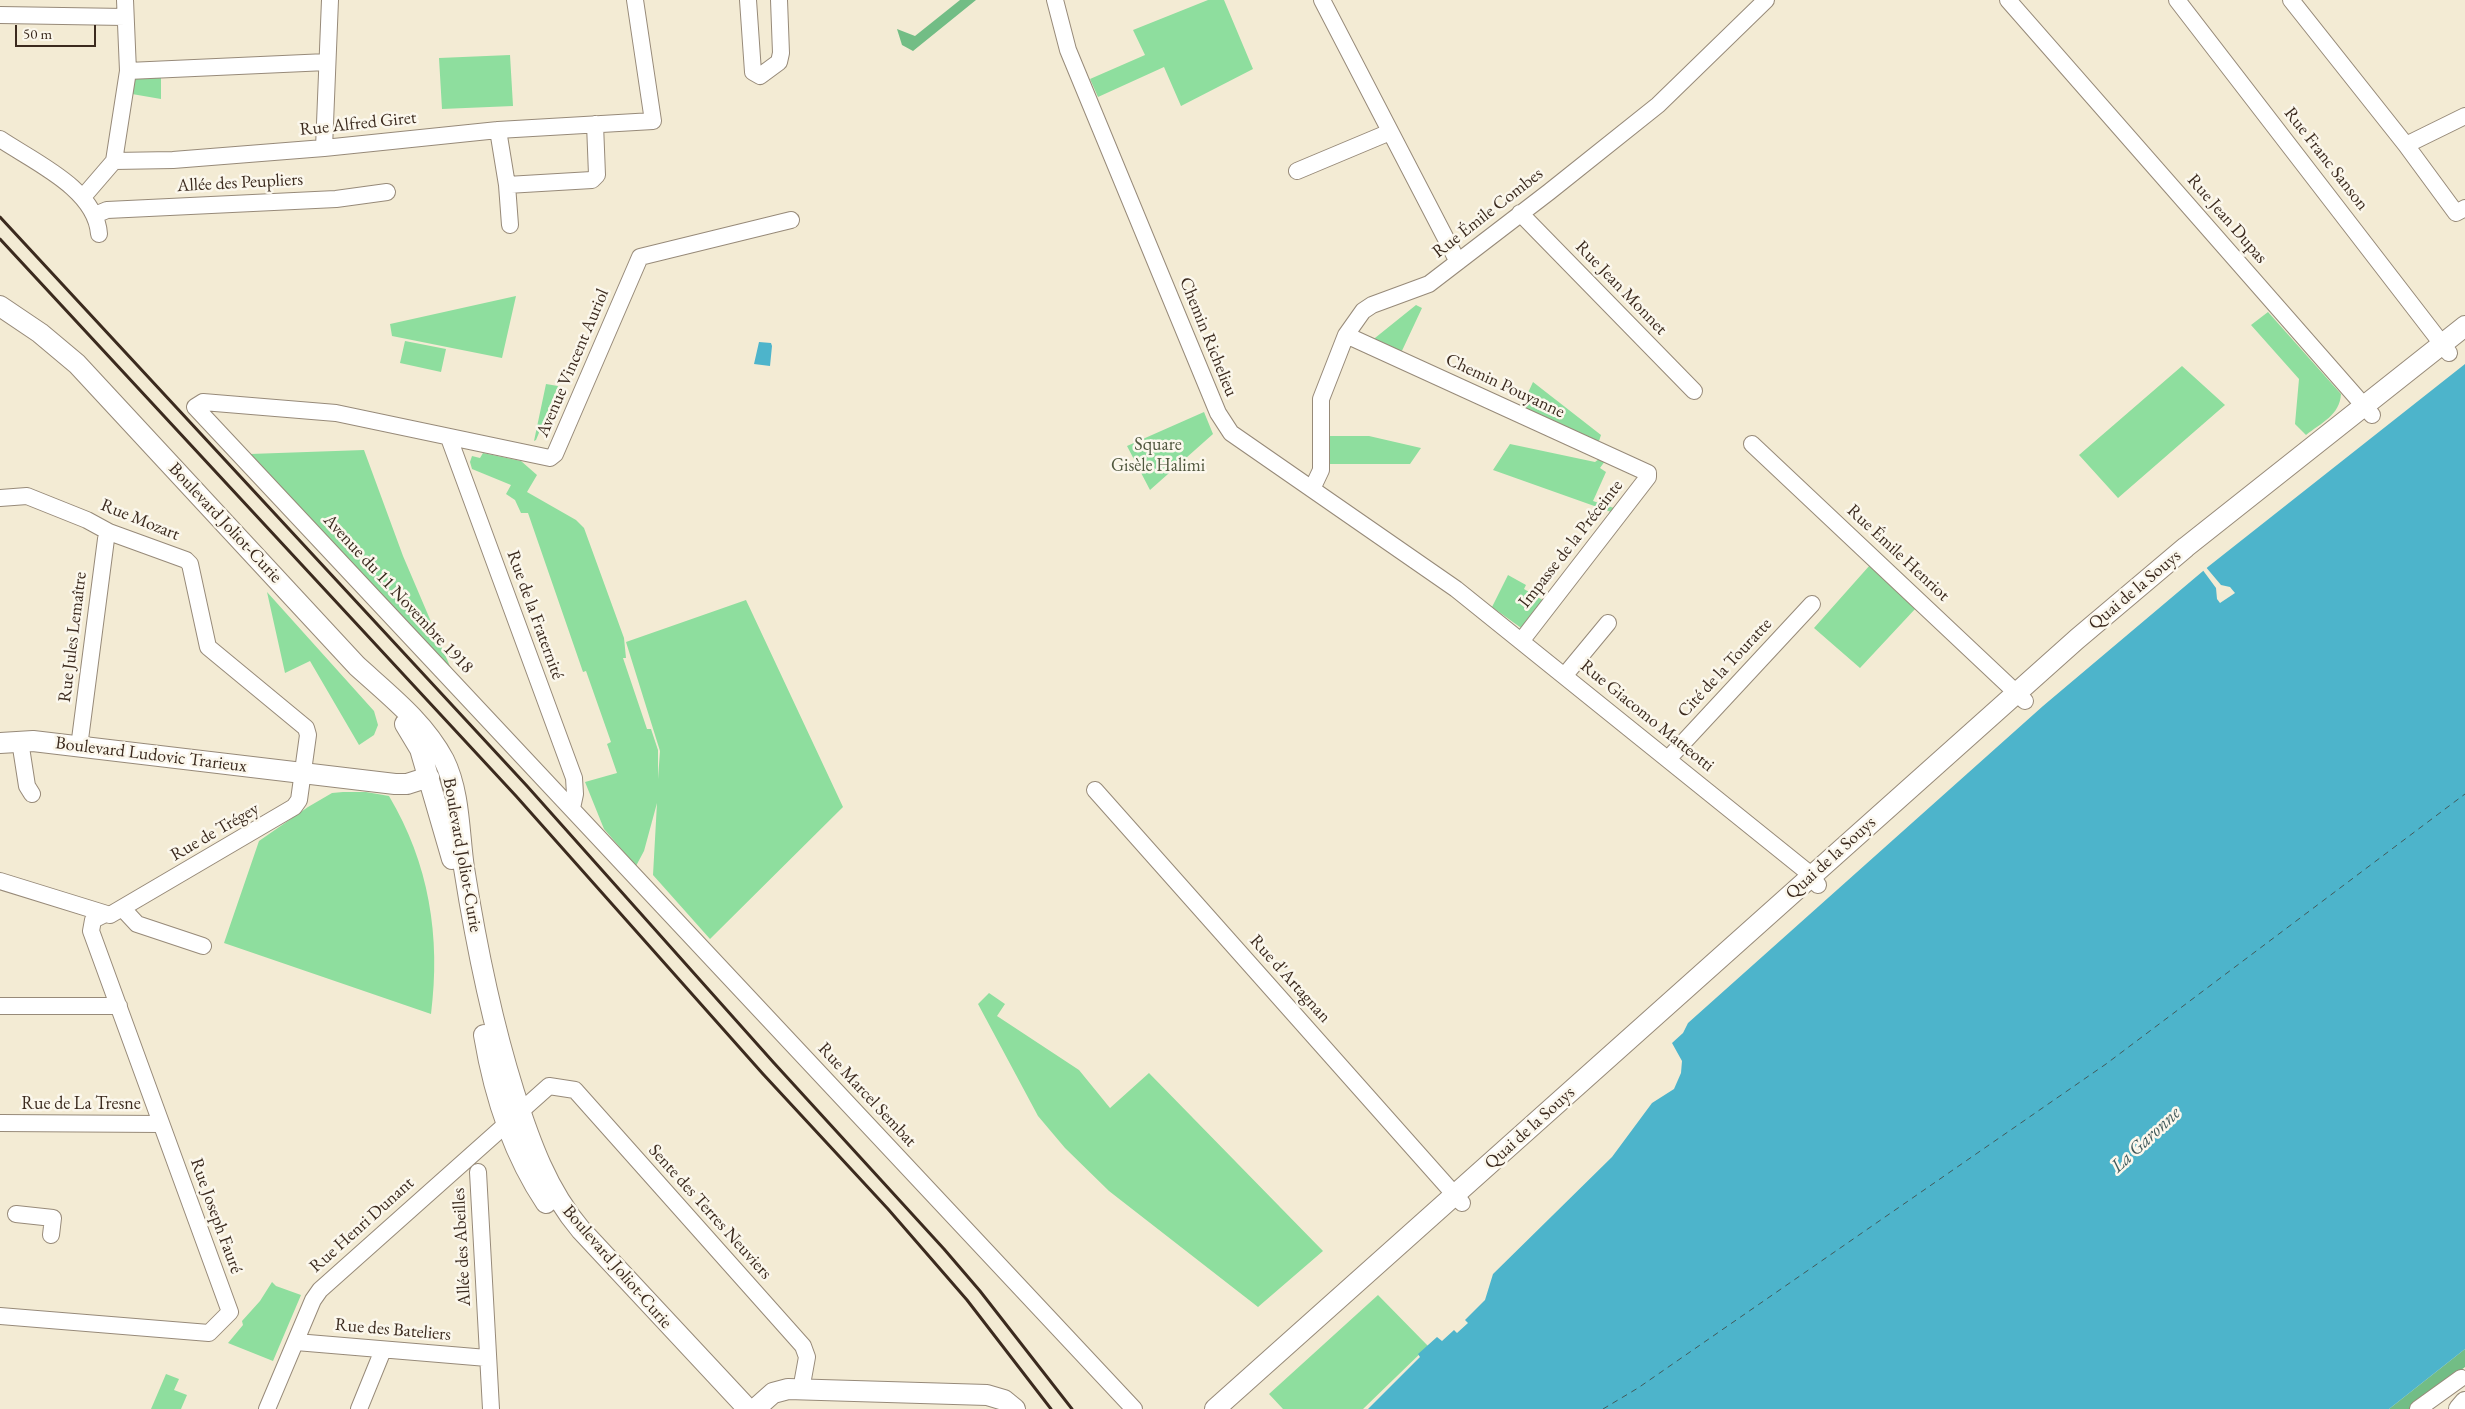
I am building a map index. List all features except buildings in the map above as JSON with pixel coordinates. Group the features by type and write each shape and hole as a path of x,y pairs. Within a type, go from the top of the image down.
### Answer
{"main road":[{"name":"Boulevard Joliot-Curie","path":"0,306 40,333 77,364 358,666 426,733 445,762 448,773 455,802 464,866 491,1014 513,1118 538,1191 563,1226 731,1409"},
{"name":"Boulevard Joliot-Curie","path":"0,320 35,341 72,372 352,673 397,716 414,738 429,777 454,866 493,1084 568,1215 675,1333 748,1409"},
{"name":"Quai de la Souys","path":"1233,1409 1459,1199 2021,697 2368,410 2452,346 2465,326"},
{"name":"Boulevard Ludovic Trarieux","path":"0,743 20,741 395,784 406,784 429,777"},
{"path":"429,777 445,805 464,866"},
{"name":"Quai de la Souys","path":"1215,1409 1459,1199"},
{"path":"755,1409 773,1392 801,1390 995,1397 1016,1409"},
{"path":"976,1396 998,1409"},
{"path":"2459,1409 2465,1402"}],"street":[{"path":"83,197 114,161 128,71 125,0"},
{"path":"324,148 330,0"},
{"name":"Rue Alfred Giret","path":"114,161 173,160 324,148 498,130 653,121 635,0"},
{"path":"748,0 753,72 760,76 779,62 781,53 779,0"},
{"name":"Chemin Richelieu","path":"1055,0 1068,50 1218,413 1231,432 1456,588"},
{"path":"1322,0 1458,262"},
{"name":"Rue Émile Combes","path":"1312,489 1321,470 1321,399 1346,335 1355,321 1372,305 1429,284 1458,262 1658,105 1766,0"},
{"name":"Rue Jean Dupas","path":"2008,0 2368,410"},
{"name":"Rue Franc Sanson","path":"2177,0 2452,346"},
{"path":"2291,0 2406,145 2456,213 2465,208"},
{"path":"0,15 126,17"},
{"path":"128,71 327,62"},
{"path":"2406,145 2465,116"},
{"path":"507,185 592,180 597,175 595,124"},
{"path":"498,130 507,185 510,225"},
{"path":"1297,171 1390,132"},
{"path":"0,139 83,197 95,215 99,234"},
{"name":"Allée des Peupliers","path":"95,215 107,210 336,198 387,192"},
{"name":"Rue Jean Monnet","path":"1520,213 1694,391"},
{"name":"Avenue Vincent Auriol","path":"195,407 204,402 336,413 542,458 550,458 555,454 640,257 791,220"},
{"name":"Chemin Pouyanne","path":"1346,335 1648,473"},
{"name":"Avenue du 11 Novembre 1918","path":"195,407 572,808"},
{"name":"Rue de la Fraternité","path":"449,438 574,778 576,794 572,808"},
{"name":"Rue Émile Henriot","path":"1752,444 2021,697"},
{"name":"Impasse de la Préceinte","path":"1522,640 1648,477 1648,473"},
{"name":"Rue Mozart","path":"0,498 27,496 87,520 109,532 186,560 190,564 208,647 306,728 308,735 303,772"},
{"name":"Rue Jules Lemaître","path":"80,748 106,540 109,532"},
{"name":"Rue Giacomo Matteotti","path":"1456,588 1668,759 1814,881"},
{"name":"Cité de la Touratte","path":"1668,759 1812,604"},
{"path":"1565,675 1608,623"},
{"path":"20,741 27,786 32,794"},
{"name":"Rue de Trégey","path":"103,915 110,915 123,909 294,807 299,800 303,772"},
{"name":"Rue d'Artagnan","path":"1094,790 1459,1199"},
{"name":"Rue Marcel Sembat","path":"572,808 1134,1409"},
{"path":"0,880 103,915"},
{"path":"123,909 137,924 203,946"},
{"name":"Rue Joseph Fauré","path":"0,1316 209,1333 230,1312 91,930 93,920 103,915"},
{"path":"0,1006 118,1006"},
{"name":"Rue Henri Dunant","path":"267,1409 320,1290 549,1086"},
{"name":"Sente des Terres Neuviers","path":"549,1086 575,1090 803,1346 807,1357 801,1390"},
{"name":"Rue de La Tresne","path":"0,1123 161,1124"},
{"name":"Allée des Abeilles","path":"478,1172 491,1409"},
{"path":"16,1214 53,1218 51,1235"},
{"name":"Rue des Bateliers","path":"296,1342 487,1358"},
{"path":"359,1409 383,1350"},
{"path":"2418,1409 2461,1378"}],"green space":[{"path":"960,0 976,0 913,51 902,45 897,29 915,36"},
{"path":"1208,0 1224,0 1253,69 1181,106 1164,67 1098,97 1090,79 1145,55 1133,30"},
{"path":"510,55 513,106 442,109 439,58"},
{"path":"135,77 161,77 161,99 132,94"},
{"path":"516,296 502,358 392,336 390,324"},
{"path":"1416,305 1422,308 1400,355 1370,342"},
{"path":"2268,312 2341,394 2337,408 2329,418 2306,435 2295,424 2299,379 2251,325"},
{"path":"405,341 446,349 441,372 400,363"},
{"path":"2182,366 2225,405 2118,498 2079,455"},
{"path":"1533,382 1601,435 1598,444 1521,408"},
{"path":"546,384 558,386 534,441"},
{"name":"Square Gisèle Halimi","path":"1204,412 1213,434 1150,490 1127,446"},
{"path":"1328,436 1369,436 1421,448 1410,464 1328,464"},
{"path":"1510,444 1595,462 1599,459 1605,461 1600,468 1606,472 1593,501 1617,509 1614,513 1493,470"},
{"path":"364,450 403,556 455,678 250,454"},
{"path":"483,453 521,461 537,475 527,492 576,520 584,528 624,638 626,658 623,658 647,729 651,729 658,750 658,779 660,751 626,642 746,600 843,807 710,939 653,875 657,803 644,851 636,866 604,829 585,782 617,773 607,744 611,742 586,671 583,672 528,513 521,513 515,500 506,494 511,485 472,469 470,462 472,456 480,458"},
{"path":"1870,565 1916,608 1860,668 1814,628"},
{"path":"1508,575 1526,585 1524,589 1546,602 1524,630 1492,607"},
{"path":"267,592 374,711 378,725 374,735 359,745 310,661 285,673"},
{"path":"366,792 389,796 403,821 414,847 423,874 433,929 434,985 431,1014 224,943 259,841 332,793"},
{"path":"989,993 1005,1004 997,1016 1079,1070 1110,1108 1149,1073 1323,1251 1258,1307 1109,1191 1065,1148 1038,1116 978,1004"},
{"path":"272,1282 276,1286 301,1295 273,1361 228,1343 243,1325 242,1321 260,1301"},
{"path":"1378,1295 1428,1346 1363,1409 1283,1409 1269,1394"},
{"path":"2465,1349 2465,1367 2410,1409 2389,1409"},
{"path":"166,1374 179,1379 174,1390 187,1395 181,1409 151,1409"}],"water":[{"path":"759,342 771,343 770,366 754,364"},
{"name":"La Garonne","path":"2465,364 2465,1349 2389,1409 1368,1409 1420,1357 1418,1354 1437,1337 1442,1341 1454,1330 1457,1333 1468,1323 1465,1320 1485,1300 1493,1274 1612,1157 1652,1103 1674,1089 1681,1073 1682,1061 1672,1043 1683,1033 1688,1023 2043,706 2209,566"}],"pier":[{"path":"2205,566 2221,585 2230,587 2235,593 2220,603 2217,599 2216,588 2202,569"}],"ferry route":[{"path":"1603,1409 1638,1388 2106,1064 2465,794"}],"railway":[{"path":"0,217 527,786 774,1063 944,1249 980,1291 1072,1409"},
{"path":"0,239 516,796 763,1074 888,1209 967,1300 1051,1409"}]}
